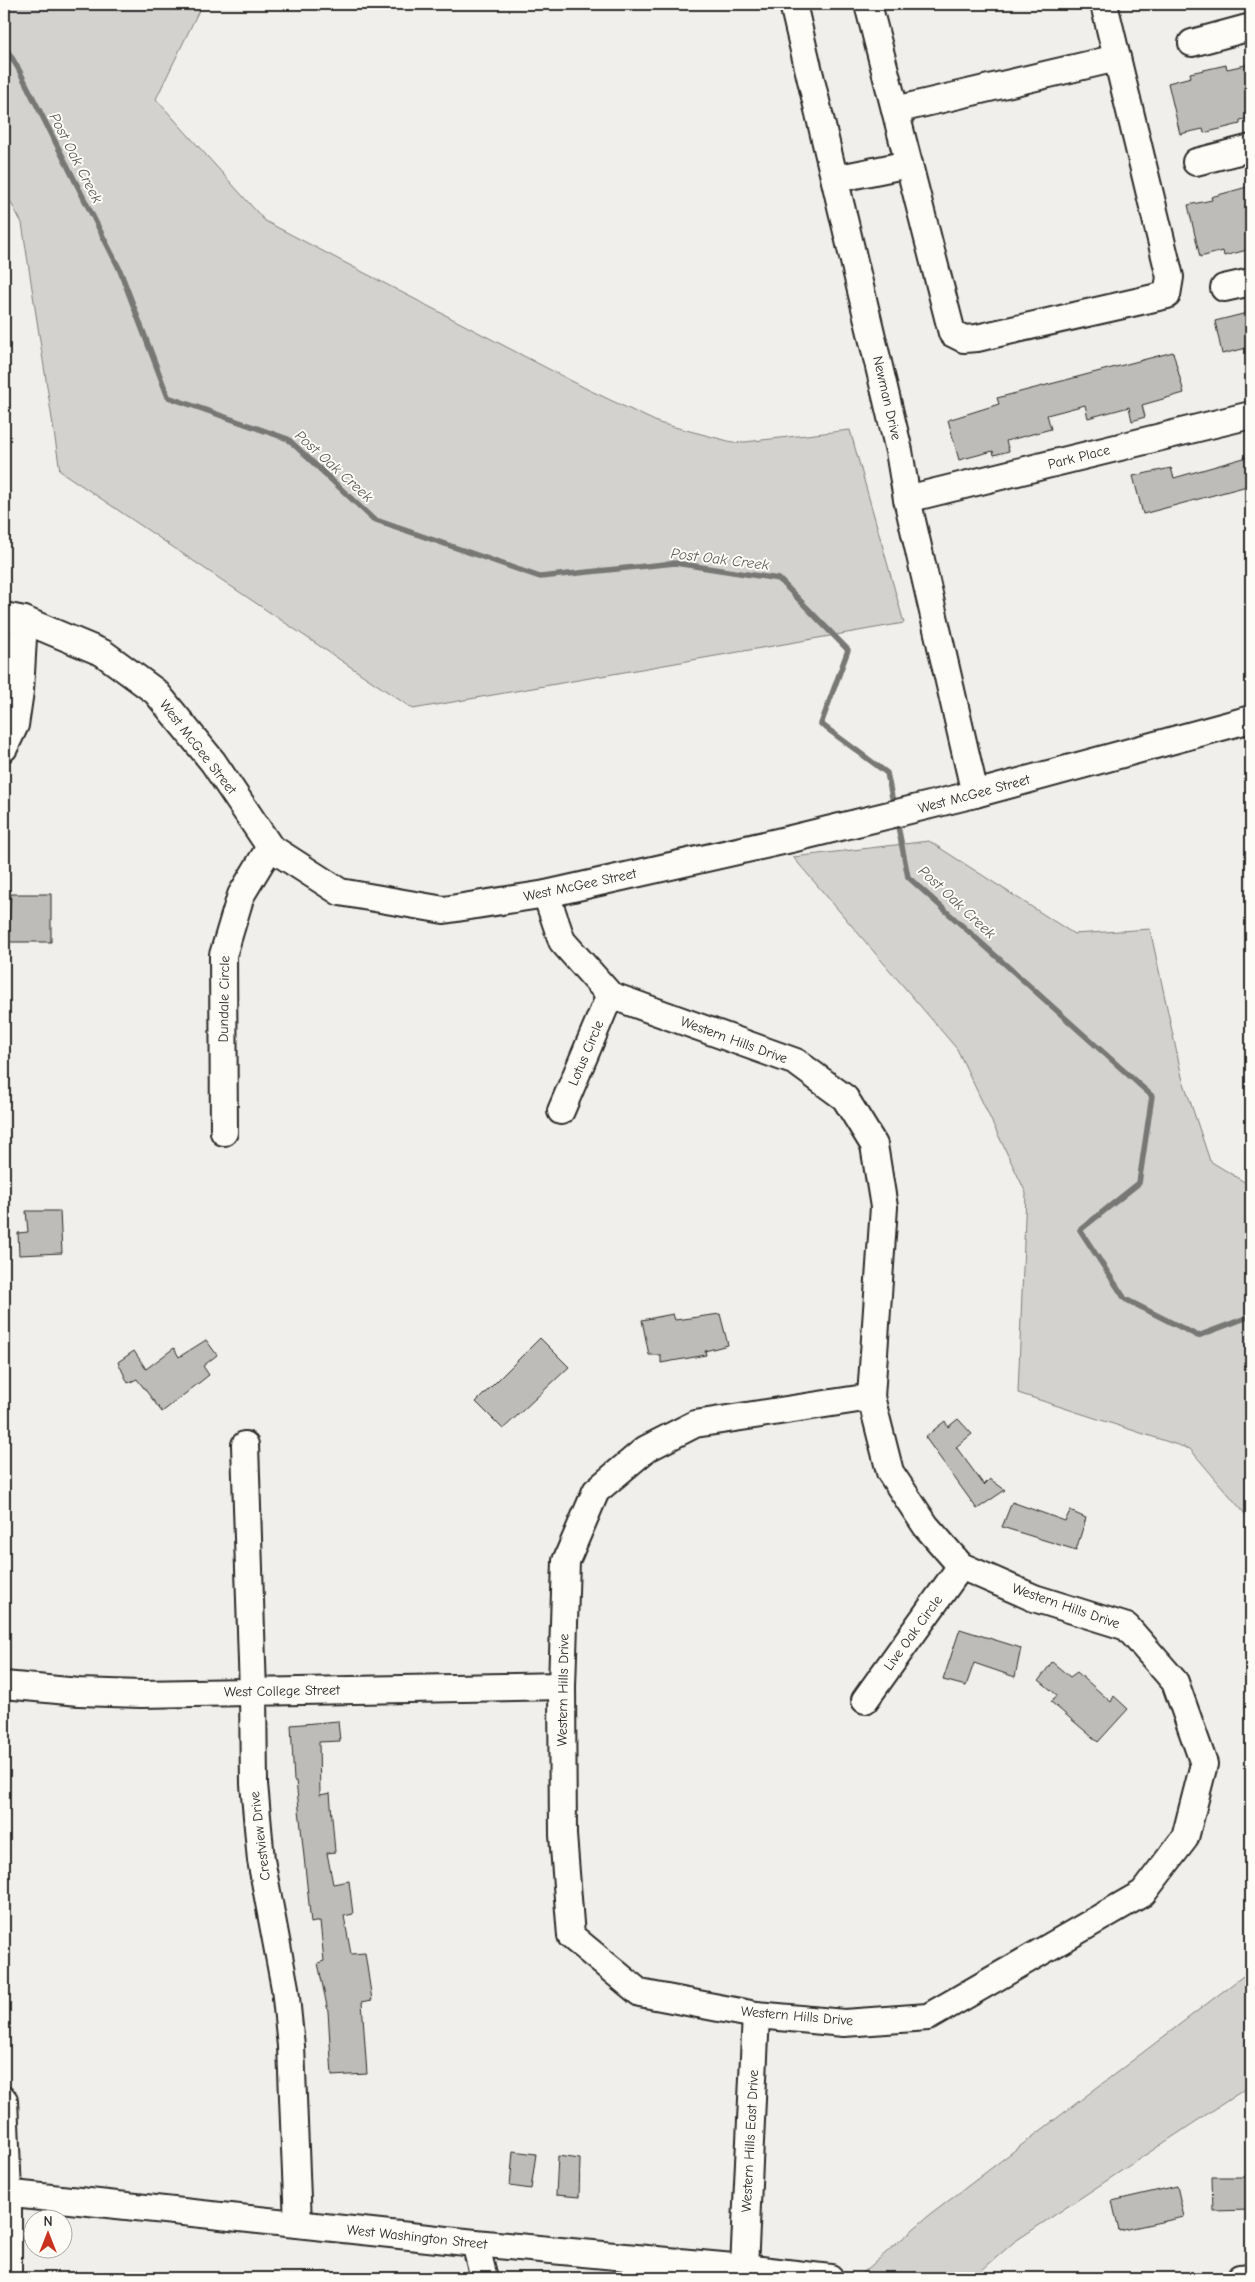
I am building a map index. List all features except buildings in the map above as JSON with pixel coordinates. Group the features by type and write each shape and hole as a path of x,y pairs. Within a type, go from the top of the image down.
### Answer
{"street":[{"name":"Newman Drive","path":"794,4 899,451 907,499 975,794"},
{"path":"868,4 952,333 964,339 977,338 1167,295 1170,277 1104,4"},
{"path":"1192,42 1251,28"},
{"path":"895,110 1117,58"},
{"path":"1196,162 1251,148"},
{"path":"835,180 909,164"},
{"path":"1224,288 1251,282"},
{"name":"Park Place","path":"907,499 1251,415"},
{"path":"4,748 15,726 19,700 14,618"},
{"name":"West McGee Street","path":"14,618 103,653 156,692 213,762 270,847 340,892 444,910 546,894 791,838 975,794 1251,720"},
{"name":"Dundale Circle","path":"224,1132 223,955 241,895 270,847"},
{"name":"Western Hills Drive","path":"546,894 562,941 610,995 796,1062 845,1098 874,1146 884,1208 871,1397 890,1472 926,1526 961,1566 1034,1598 1127,1627 1175,1682 1204,1764 1185,1838 1143,1893 928,2017 844,2023 756,2015 640,1993 571,1936 563,1835 562,1686 566,1561 596,1491 646,1449 695,1424 871,1397"},
{"name":"Lotus Circle","path":"561,1111 610,995"},
{"name":"Crestview Drive","path":"245,1445 254,1784 261,1860 285,1988 291,2046 298,2224"},
{"name":"Live Oak Circle","path":"865,1700 961,1566"},
{"name":"West College Street","path":"4,1685 79,1692 132,1694 562,1686"},
{"name":"Western Hills East Drive","path":"744,2268 756,2015"},
{"path":"4,2100 8,2278"},
{"name":"West Washington Street","path":"6,2193 475,2243 744,2268 830,2278"},
{"path":"475,2243 484,2278"},
{"path":"1240,2278 1251,2277"}],"shaded area":[{"path":"4,4 202,4 156,99 265,221 587,389 659,423 736,443 850,430 904,623 413,709 60,471 22,223 4,190"},
{"path":"929,841 1074,934 1150,929 1182,1077 1210,1161 1251,1186 1251,1521 1190,1449 1018,1393 1026,1193 957,1049 793,857"},
{"path":"1251,1970 1251,2085 1014,2242 973,2278 857,2278 926,2218"}],"waterway":[{"name":"Post Oak Creek","path":"4,45 18,68 119,268 168,397 288,439 373,519 540,577 675,563 779,579 848,650 821,724 887,773 894,807"},
{"name":"Post Oak Creek","path":"897,821 908,877 1152,1096 1139,1183 1080,1230 1125,1299 1198,1336 1251,1316"}]}
